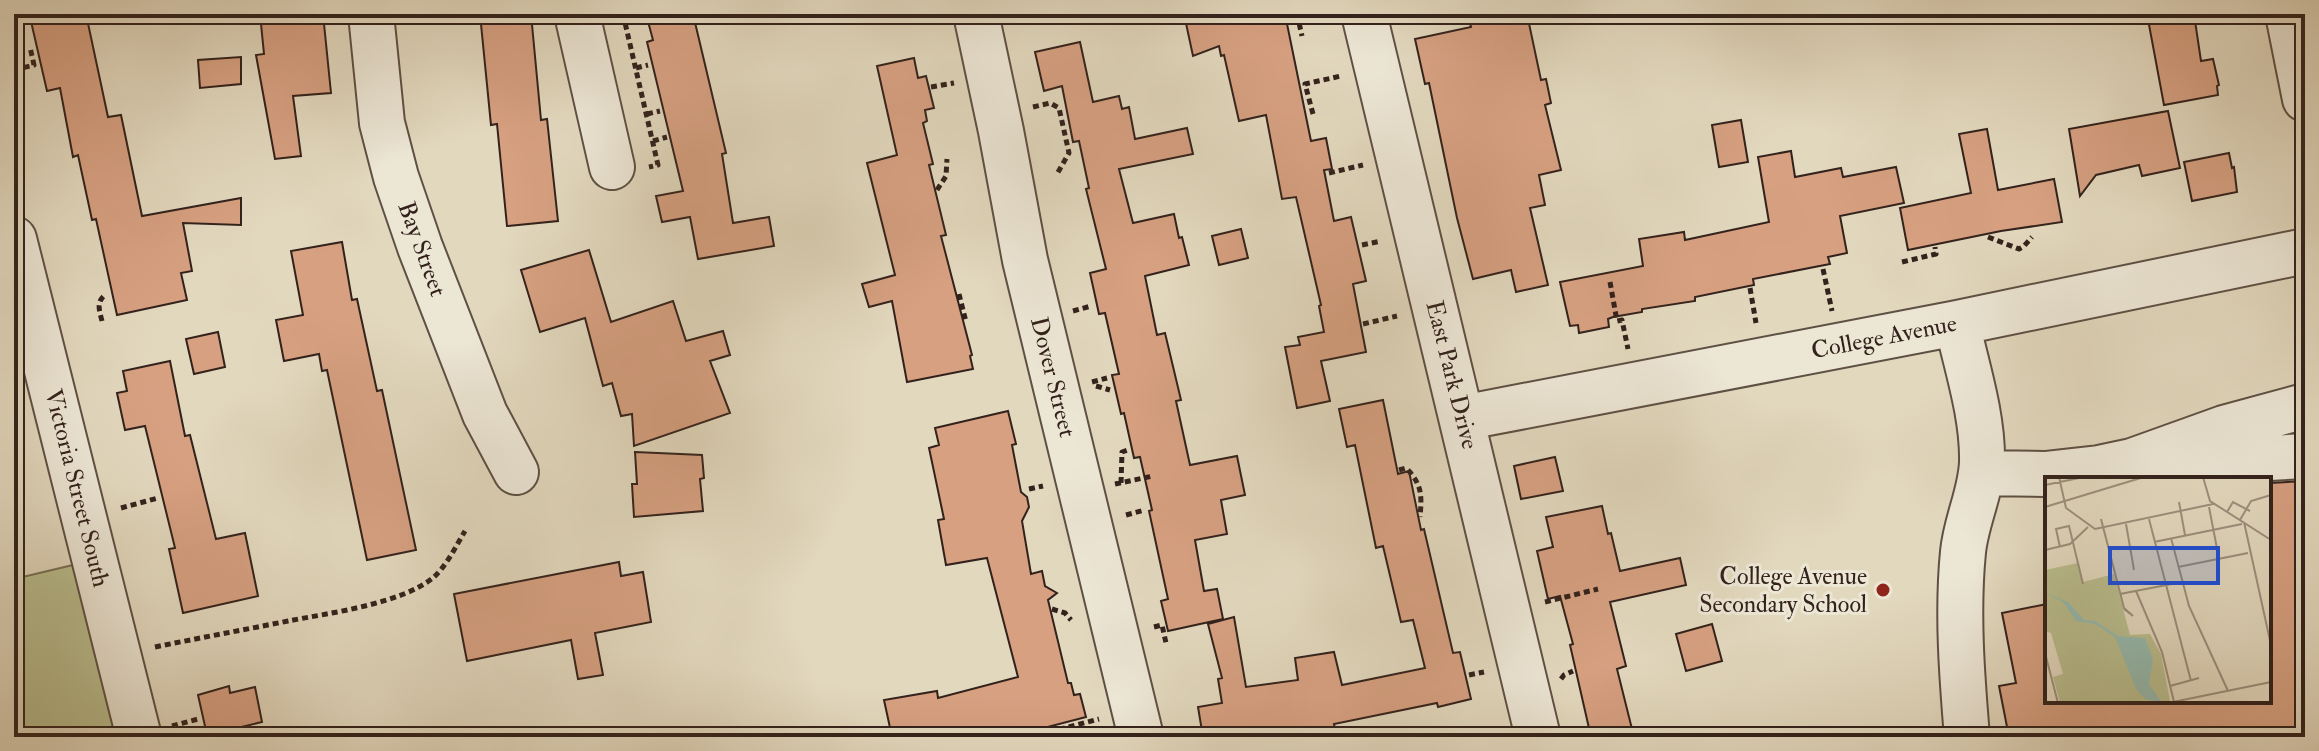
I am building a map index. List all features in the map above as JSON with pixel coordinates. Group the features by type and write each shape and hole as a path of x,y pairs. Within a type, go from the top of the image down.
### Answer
{"street":[{"name":"Bay Street","path":"371,14 382,123 396,177 485,414 516,472"},
{"path":"577,14 612,167"},
{"name":"Dover Street","path":"976,14 1123,727"},
{"name":"East Park Drive","path":"1364,14 1538,737"},
{"path":"2288,14 2305,99"},
{"name":"Victoria Street South","path":"14,239 118,654 149,733"},
{"name":"College Avenue","path":"1462,418 1957,323 2305,251"},
{"path":"1957,323 1980,430 1980,486 1963,551 1960,601 1967,737"},
{"path":"2099,468 2132,461 2224,428 2305,406"},
{"path":"1981,473 2045,474 2305,456"}],"path":[{"path":"1297,14 1302,36"},
{"path":"2198,17 2211,14"},
{"path":"625,20 643,16"},
{"path":"14,70 34,65 30,47"},
{"path":"636,68 648,65"},
{"path":"1313,114 1305,84 1354,73"},
{"path":"1028,108 1050,103 1059,108 1069,153 1057,174"},
{"path":"647,114 660,111"},
{"path":"653,141 667,137"},
{"path":"937,190 946,176 947,159"},
{"path":"1329,173 1375,162"},
{"path":"1988,237 2019,249 2032,237"},
{"path":"1902,262 1936,254 1935,247"},
{"path":"1823,269 1834,320"},
{"path":"1610,282 1617,321 1622,320 1630,359"},
{"path":"1750,288 1759,335"},
{"path":"102,321 98,305 106,294"},
{"path":"959,294 966,322"},
{"path":"1363,324 1400,315"},
{"path":"1092,382 1110,390"},
{"path":"1121,483 1122,452 1128,450"},
{"path":"1399,470 1406,468 1416,478 1422,492 1420,517"},
{"path":"1109,485 1153,476"},
{"path":"118,509 158,498"},
{"path":"118,654 395,597 433,578 465,531"},
{"path":"1507,611 1598,589"},
{"path":"1052,609 1065,613 1076,631"},
{"path":"149,733 198,719"},
{"path":"1030,737 1123,727"}],"green space":[{"path":"73,565 116,737 14,737 14,579"}],"building":[{"path":"86,14 108,117 121,115 142,216 241,198 241,225 183,223 192,271 181,273 187,300 117,315 96,219 92,220 78,155 73,157 60,88 47,91 30,17"},
{"path":"260,14 323,14 331,93 293,96 301,156 275,159 256,55 264,54"},
{"path":"480,14 531,14 541,120 547,119 558,221 507,226 497,124 491,125"},
{"path":"646,14 693,14 726,153 722,154 733,223 769,217 774,246 698,259 690,217 662,222 656,196 683,191 647,42 653,40"},
{"path":"1184,14 1285,14 1311,141 1326,138 1332,169 1324,170 1334,221 1351,217 1366,281 1353,284 1366,352 1321,361 1330,401 1297,408 1285,347 1300,345 1298,337 1324,332 1321,305 1296,197 1282,199 1266,115 1239,121 1224,55 1221,56 1219,46 1193,56"},
{"path":"1492,14 1527,14 1541,80 1546,79 1551,103 1545,105 1561,170 1539,175 1545,205 1530,208 1548,285 1516,292 1511,270 1473,279 1429,83 1425,84 1415,39 1471,27 1469,19"},
{"path":"2147,14 2194,14 2201,61 2213,59 2218,95 2164,105"},
{"path":"1080,42 1093,102 1119,96 1122,109 1129,107 1135,139 1187,128 1193,154 1119,169 1133,223 1174,214 1189,265 1145,276 1157,335 1165,333 1181,400 1176,401 1190,465 1237,456 1245,495 1221,500 1227,534 1195,540 1204,591 1217,589 1223,619 1168,631 1161,601 1168,599 1149,511 1152,510 1140,457 1134,458 1124,413 1121,414 1112,375 1119,374 1105,313 1099,314 1090,273 1106,269 1086,189 1089,188 1079,141 1073,142 1062,86 1044,91 1035,52"},
{"path":"241,57 241,84 200,88 198,60"},
{"path":"914,58 918,78 926,76 934,108 925,110 927,121 923,123 933,164 929,165 946,235 941,236 973,369 907,382 892,301 869,307 862,284 895,275 867,163 897,155 877,66"},
{"path":"2168,111 2180,168 2142,176 2139,165 2096,175 2080,196 2069,129"},
{"path":"1741,120 1748,162 1719,167 1712,125"},
{"path":"1987,129 1998,190 2054,179 2062,222 1908,250 1900,208 1971,193 1959,134"},
{"path":"1791,151 1795,177 1841,168 1843,177 1896,167 1904,203 1840,216 1847,253 1828,257 1830,264 1753,279 1754,285 1695,297 1695,301 1613,317 1608,319 1609,327 1579,333 1578,325 1570,326 1560,282 1643,266 1639,239 1684,232 1685,240 1769,222 1758,157"},
{"path":"2229,153 2237,192 2192,201 2184,162"},
{"path":"1241,229 1248,258 1219,265 1212,236"},
{"path":"342,242 352,300 357,299 377,391 382,390 416,550 367,560 327,370 322,371 319,354 284,361 276,320 303,315 291,251"},
{"path":"589,250 611,322 673,301 686,341 723,331 730,355 710,361 730,413 634,446 632,414 621,416 612,383 603,386 585,318 540,332 521,270"},
{"path":"218,332 225,367 194,374 186,339"},
{"path":"170,361 185,436 190,435 216,539 245,533 258,596 183,613 169,549 175,548 145,426 125,430 117,393 127,391 123,371"},
{"path":"1383,400 1398,474 1409,471 1453,653 1460,652 1471,699 1334,724 1335,729 1280,737 1203,737 1198,707 1222,703 1218,679 1222,678 1208,624 1234,617 1246,687 1298,680 1295,658 1334,652 1342,685 1425,668 1413,620 1401,622 1383,546 1376,548 1355,445 1347,447 1339,409"},
{"path":"1008,411 1016,444 1012,445 1021,492 1027,497 1029,507 1022,521 1031,574 1042,571 1045,586 1057,593 1048,600 1068,683 1071,683 1074,695 1080,694 1086,717 1009,737 892,737 884,700 937,691 938,698 1018,677 987,558 946,565 938,520 944,519 929,448 939,445 935,428"},
{"path":"635,452 702,455 704,478 700,479 703,511 634,517 632,484 637,484"},
{"path":"1555,457 1563,491 1521,499 1514,466"},
{"path":"2305,481 2305,737 2009,737 1999,686 2016,683 2002,613 2045,604 2045,703 2271,703 2271,483"},
{"path":"1602,506 1620,571 1680,558 1686,585 1610,602 1626,666 1617,669 1634,737 1591,737 1560,596 1548,599 1537,551 1553,547 1546,517"},
{"path":"619,562 621,576 643,572 651,622 595,633 603,675 578,679 571,640 467,661 454,594"},
{"path":"1712,624 1722,661 1686,671 1676,634"},
{"path":"229,686 230,693 255,687 262,722 207,735 198,695"}],"place":[{"name":"College Avenue Secondary School","path":"1883,590"}]}
